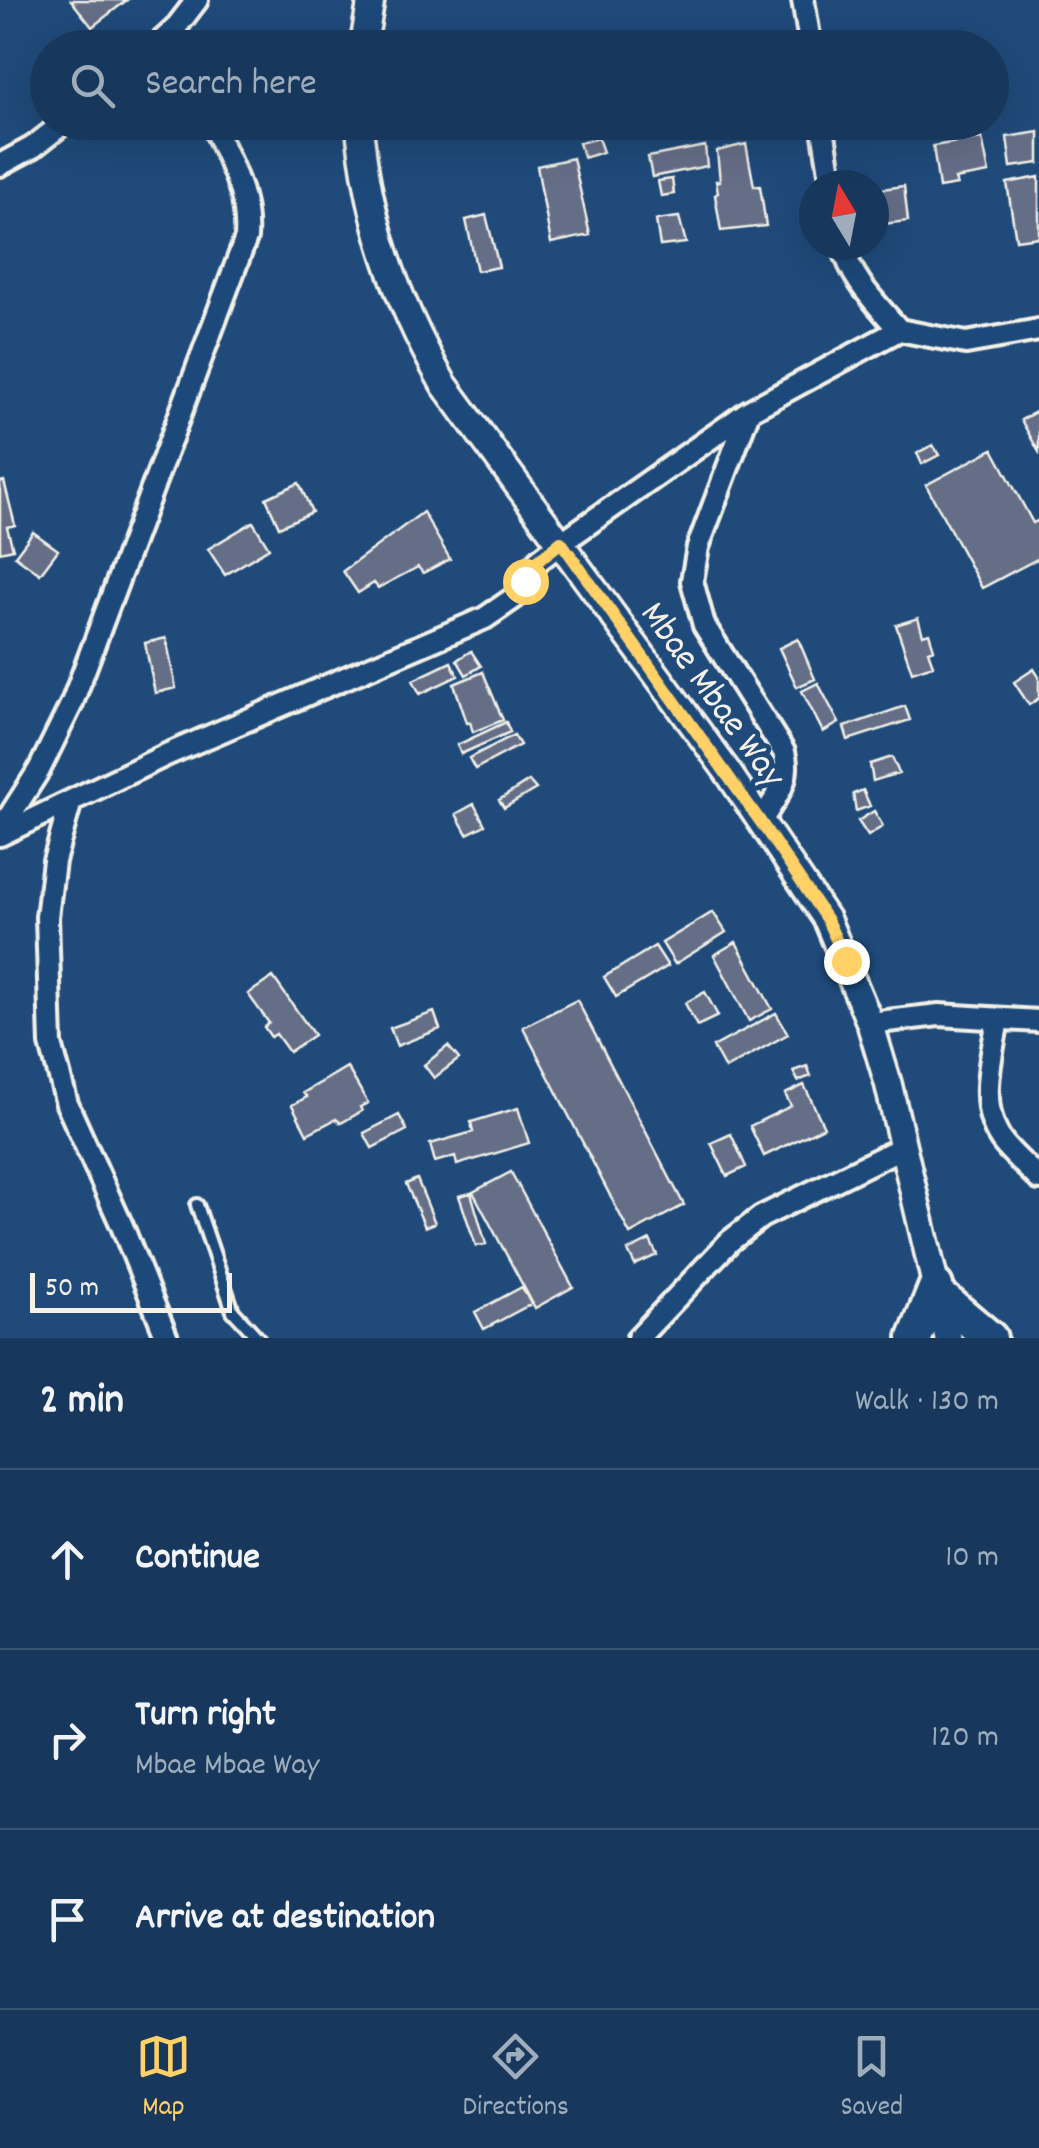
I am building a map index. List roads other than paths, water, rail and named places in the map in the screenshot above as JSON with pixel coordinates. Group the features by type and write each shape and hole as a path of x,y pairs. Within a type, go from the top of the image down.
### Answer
{"main road":[{"path":"915,1338 937,1290 990,1338"}],"street":[{"path":"182,30 197,0"},
{"path":"366,30 372,0"},
{"path":"804,0 808,30"},
{"path":"0,165 41,140"},
{"path":"0,833 40,770 72,703 246,238 248,213 244,194 220,140"},
{"name":"Mbae Mbae Way","path":"361,140 364,177 378,237 393,281 443,384 561,542 827,920 870,1022 948,1338"},
{"path":"825,140 830,170"},
{"path":"846,260 898,330 966,344 1039,330"},
{"path":"0,833 166,755 485,618 514,598 539,560 561,542 749,411 898,330"},
{"path":"749,411 698,547 692,581 704,625 784,752 789,767 787,780 760,821"},
{"path":"71,801 54,861 47,917 51,1044 67,1104 167,1338"},
{"path":"870,1022 939,1015 1039,1022"},
{"path":"998,1020 987,1083 994,1128 1003,1144 1039,1180"},
{"path":"638,1338 730,1241 761,1216 903,1147"}],"lane":[{"path":"197,1205 234,1312 258,1338"}]}
